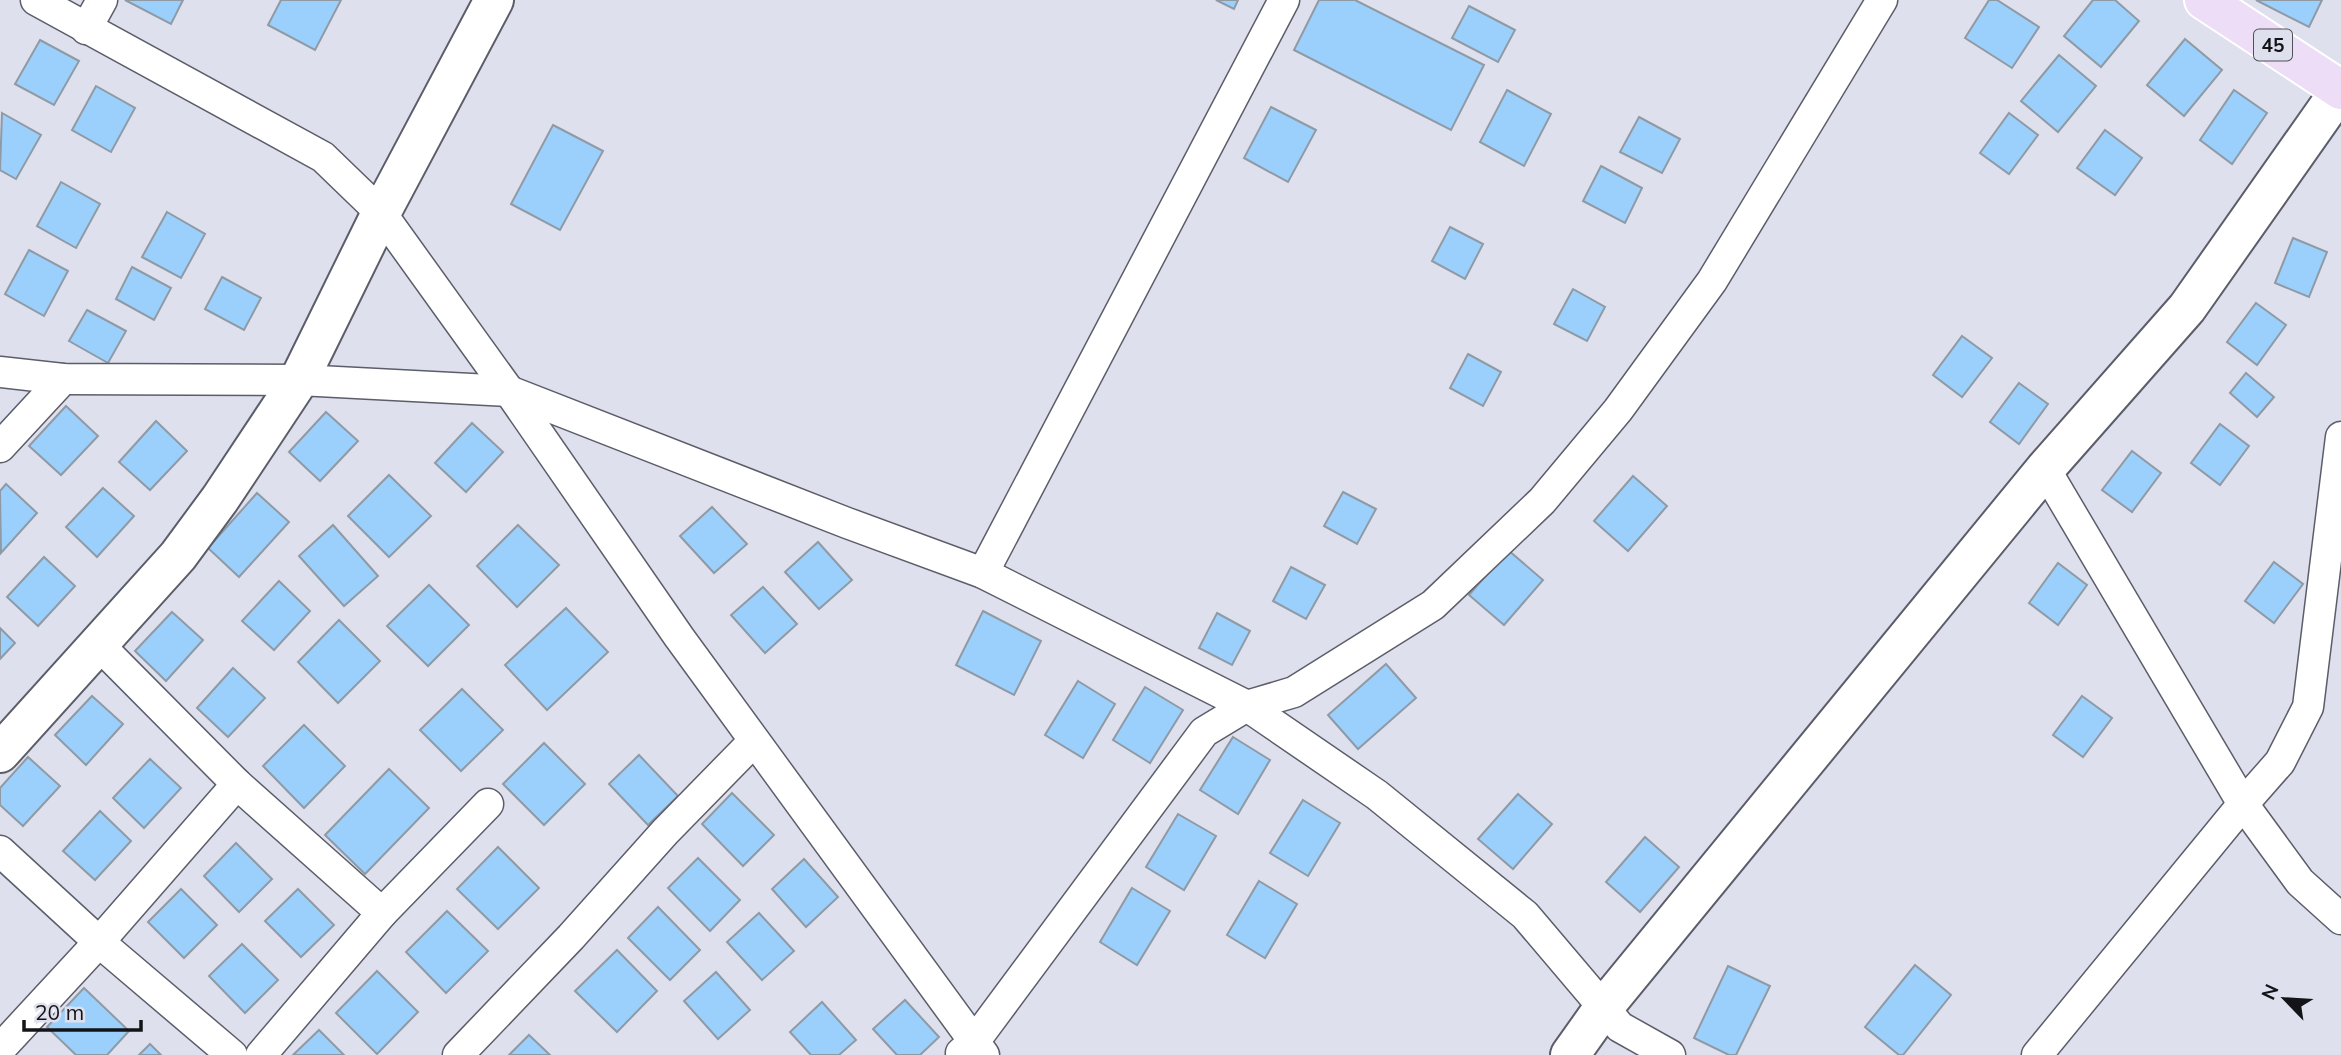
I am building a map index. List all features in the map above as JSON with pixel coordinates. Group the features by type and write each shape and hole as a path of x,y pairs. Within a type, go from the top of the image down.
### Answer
{"main road":[{"name":"45","path":"2204,0 2341,91"}],"street":[{"path":"36,0 323,156 381,213 972,1051 1203,732 1247,706 1294,692 1433,605 1542,501 1618,410 1712,281 1882,0"},
{"path":"86,29 102,0"},
{"path":"0,753 178,556 220,499 299,380 381,213 494,0"},
{"path":"983,573 1284,0"},
{"path":"1570,1055 1604,1007 2045,469 2187,308 2341,91"},
{"path":"0,372 63,379 299,380 509,391 983,573 1247,706 1377,796 1525,915 1620,1027 1670,1055"},
{"path":"0,447 63,379"},
{"path":"2036,1055 2280,762 2308,707 2341,437"},
{"path":"2045,469 2243,804 2300,882 2341,919"},
{"path":"99,645 237,784 382,913"},
{"path":"458,1055 571,937 665,832 754,741"},
{"path":"0,1049 99,942 237,784"},
{"path":"261,1055 382,913 488,804"},
{"path":"0,851 99,942 232,1055"}],"building":[{"path":"125,0 183,0 171,24"},
{"path":"281,0 341,0 315,50 268,25"},
{"path":"1216,0 1238,0 1234,9"},
{"path":"1319,0 1355,0 1484,65 1451,130 1294,50"},
{"path":"1989,0 1997,0 2039,27 2012,68 1965,38"},
{"path":"2093,0 2115,0 2139,21 2101,67 2064,36"},
{"path":"2256,0 2322,0 2309,27"},
{"path":"1469,6 1515,30 1498,62 1452,38"},
{"path":"2185,39 2222,70 2184,116 2147,85"},
{"path":"40,40 79,61 54,105 15,84"},
{"path":"2059,55 2096,86 2058,132 2021,101"},
{"path":"96,86 135,108 111,152 72,130"},
{"path":"1507,90 1551,114 1524,166 1480,142"},
{"path":"2234,90 2267,113 2232,164 2200,140"},
{"path":"1271,107 1316,130 1288,182 1244,158"},
{"path":"2,113 41,135 16,179 0,170"},
{"path":"2009,113 2038,135 2009,174 1980,153"},
{"path":"1639,117 1680,139 1662,173 1620,152"},
{"path":"553,125 603,151 560,230 511,204"},
{"path":"2105,130 2142,158 2115,195 2077,168"},
{"path":"1601,166 1642,188 1625,223 1583,201"},
{"path":"61,182 100,204 76,248 37,226"},
{"path":"167,212 205,234 181,278 142,257"},
{"path":"1450,227 1483,244 1465,279 1432,261"},
{"path":"2293,238 2327,252 2309,297 2275,283"},
{"path":"29,250 68,271 44,316 5,294"},
{"path":"132,267 171,288 154,320 116,299"},
{"path":"222,277 261,298 244,330 205,309"},
{"path":"1573,289 1605,307 1587,341 1554,324"},
{"path":"2256,303 2286,325 2257,365 2227,342"},
{"path":"87,310 126,331 108,363 69,341"},
{"path":"1962,336 1992,358 1962,397 1933,375"},
{"path":"1468,354 1501,372 1483,406 1450,388"},
{"path":"2246,373 2274,397 2257,417 2230,393"},
{"path":"2019,383 2048,404 2019,444 1990,422"},
{"path":"66,406 98,436 61,475 29,446"},
{"path":"326,412 358,441 320,481 289,452"},
{"path":"156,421 187,451 150,490 119,462"},
{"path":"472,423 503,452 466,492 435,463"},
{"path":"2220,424 2249,446 2220,485 2191,463"},
{"path":"2132,451 2161,473 2132,512 2102,490"},
{"path":"389,475 431,516 389,557 348,516"},
{"path":"1633,476 1667,506 1628,551 1594,521"},
{"path":"6,484 37,513 1,553 0,491"},
{"path":"103,488 134,516 97,557 66,527"},
{"path":"1343,492 1376,509 1357,544 1324,526"},
{"path":"257,493 289,522 239,577 208,548"},
{"path":"712,507 747,544 714,573 680,536"},
{"path":"333,525 378,576 344,606 299,556"},
{"path":"518,525 559,565 517,607 477,566"},
{"path":"818,542 852,580 819,609 785,572"},
{"path":"1508,550 1543,580 1504,625 1469,595"},
{"path":"44,557 75,586 38,626 7,597"},
{"path":"2274,562 2303,584 2274,623 2245,601"},
{"path":"2058,563 2087,585 2058,625 2029,603"},
{"path":"1291,567 1325,585 1306,619 1273,601"},
{"path":"279,581 310,611 274,650 242,621"},
{"path":"429,585 469,625 428,666 387,626"},
{"path":"763,587 797,624 765,653 731,615"},
{"path":"566,608 608,652 547,710 505,665"},
{"path":"983,611 1041,641 1014,695 956,665"},
{"path":"172,612 203,640 166,681 135,651"},
{"path":"1217,613 1250,631 1232,665 1199,648"},
{"path":"339,620 380,661 338,703 298,662"},
{"path":"0,628 15,643 0,659"},
{"path":"1386,664 1416,698 1358,749 1328,715"},
{"path":"233,668 265,698 228,737 197,708"},
{"path":"1078,681 1115,704 1083,758 1045,735"},
{"path":"1145,687 1183,710 1150,763 1113,740"},
{"path":"462,689 503,730 461,771 420,730"},
{"path":"92,696 123,724 86,765 55,735"},
{"path":"2082,696 2112,718 2083,757 2053,735"},
{"path":"304,725 345,766 304,808 263,766"},
{"path":"1233,737 1270,760 1238,814 1200,790"},
{"path":"544,743 585,784 544,825 503,784"},
{"path":"639,755 678,796 648,825 609,784"},
{"path":"28,757 60,786 23,826 0,805 0,788"},
{"path":"150,759 181,788 144,828 113,798"},
{"path":"389,769 429,808 365,874 325,835"},
{"path":"732,793 774,835 743,866 702,824"},
{"path":"1518,794 1552,824 1513,869 1478,839"},
{"path":"1303,800 1340,823 1308,876 1270,853"},
{"path":"100,811 131,841 95,880 63,851"},
{"path":"1178,814 1216,836 1184,890 1146,867"},
{"path":"1645,837 1679,867 1640,912 1606,882"},
{"path":"236,843 272,879 239,912 204,876"},
{"path":"498,847 539,888 498,929 457,889"},
{"path":"698,858 740,900 710,931 668,888"},
{"path":"804,859 838,897 806,927 772,889"},
{"path":"1259,881 1297,904 1265,958 1227,935"},
{"path":"1132,888 1170,911 1137,965 1100,942"},
{"path":"181,889 217,925 184,958 148,922"},
{"path":"298,889 334,925 301,957 265,921"},
{"path":"658,907 700,950 670,980 628,938"},
{"path":"447,911 488,951 446,993 406,952"},
{"path":"759,913 794,951 762,980 727,942"},
{"path":"242,944 278,980 245,1013 209,976"},
{"path":"617,950 657,991 617,1032 575,991"},
{"path":"1915,965 1951,995 1903,1055 1899,1055 1865,1027"},
{"path":"1728,966 1770,986 1736,1055 1729,1055 1694,1038"},
{"path":"377,971 418,1012 377,1054 336,1013"},
{"path":"716,972 750,1010 718,1039 684,1001"},
{"path":"84,988 129,1031 107,1055 76,1055 47,1027"},
{"path":"905,1000 939,1037 920,1055 897,1055 873,1029"},
{"path":"822,1002 856,1040 839,1055 811,1055 790,1032"},
{"path":"319,1030 344,1055 293,1055"},
{"path":"529,1035 550,1055 509,1055"},
{"path":"150,1044 161,1055 139,1055"}]}
